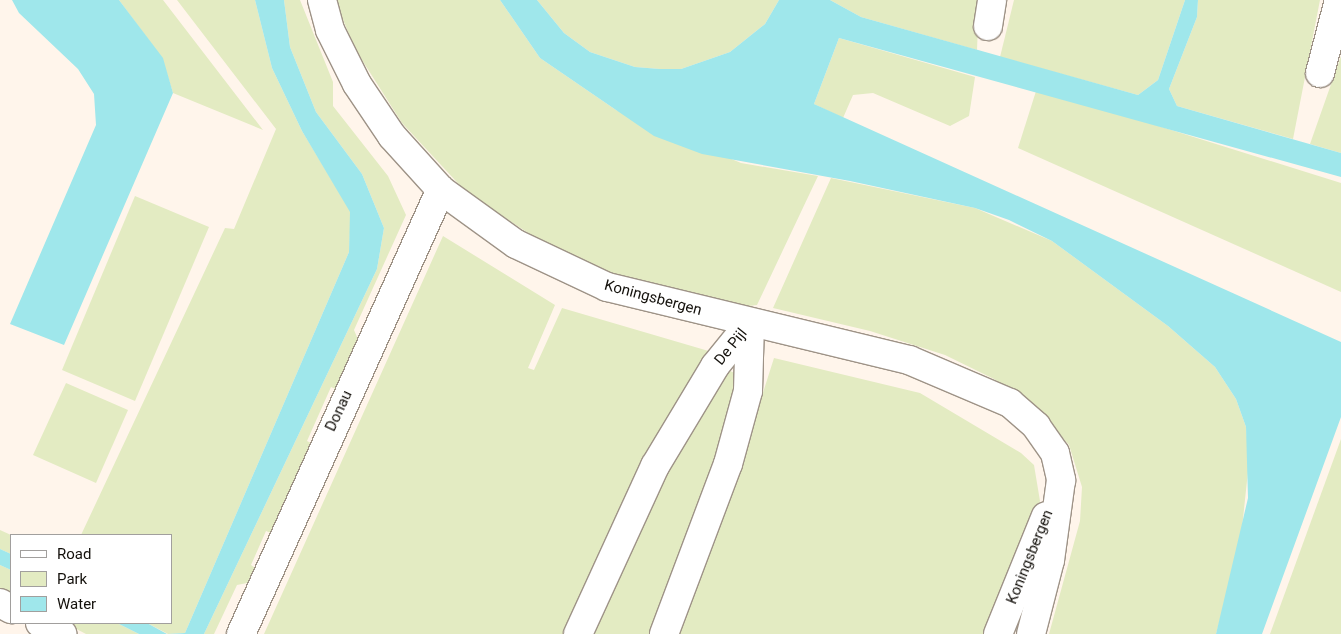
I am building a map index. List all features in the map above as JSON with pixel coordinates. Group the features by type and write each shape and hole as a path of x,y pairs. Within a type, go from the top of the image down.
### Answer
{"street":[{"name":"Koningsbergen","path":"322,0 330,30 357,84 392,136 441,190 516,244 562,269 607,287 909,360 1010,403 1036,426 1055,453 1061,480 1050,560 1031,634"},
{"path":"1320,73 1338,0"},
{"name":"Donau","path":"241,634 441,190"},
{"name":"De Pijl","path":"578,634 626,523 664,450 715,366 750,323"},
{"name":"De Pijl","path":"664,634 728,464 748,391 750,323"},
{"name":"Koningsbergen","path":"998,634 1061,480"},
{"path":"42,624 64,634"}],"green space":[{"path":"119,0 163,0 263,130 173,93 162,58"},
{"path":"177,0 255,0 272,68 302,131 351,212 349,252 185,633 168,634 149,624 172,624 172,534 81,534 225,228 234,229 276,129"},
{"path":"284,0 300,0 333,82 333,106 388,176 406,215 354,330 360,344 340,391 331,387 307,441 315,445 273,534 266,531 251,565 258,570 252,582 237,585 214,634 204,634 377,269 384,228 362,174 316,112 290,47"},
{"path":"335,0 500,0 540,58 616,110 741,163 818,176 757,305 740,307 649,288 562,255 467,193 402,123 355,49"},
{"path":"537,0 779,0 765,24 730,52 681,69 660,69 635,67 590,52 564,33"},
{"path":"830,0 979,0 977,50 861,17"},
{"path":"1014,0 1185,0 1158,80 1138,95 1000,57"},
{"path":"1198,0 1320,0 1293,139 1177,106 1169,89 1197,17"},
{"path":"839,38 975,77 969,116 950,126 873,93 853,95 843,118 814,104"},
{"path":"1341,56 1341,153 1310,144"},
{"path":"1037,88 1341,183 1341,292 1018,148"},
{"path":"831,178 975,208 1052,241 1168,326 1215,367 1236,399 1246,427 1249,462 1240,547 1216,634 1049,634 1080,521 1082,487 1069,445 1039,411 994,379 945,355 870,331 773,308"},
{"path":"135,196 209,227 135,401 62,370"},
{"path":"443,236 555,305 528,368 534,370 562,308 712,352 574,634 264,634"},
{"path":"774,358 920,393 1021,453 1034,465 1040,501 985,634 673,634 738,471"},
{"path":"730,371 737,374 732,421 652,634 588,634 663,470 722,376"},
{"path":"66,383 128,410 96,483 33,455"},
{"path":"1341,439 1341,634 1270,634"},
{"path":"0,530 10,535 10,554 0,549"},
{"path":"0,565 10,570 10,593 0,588"},
{"path":"67,624 119,624 139,634 86,634"}],"water":[{"path":"12,0 119,0 163,58 173,93 64,345 10,324 96,125 94,94 78,69 19,13"},
{"path":"255,0 284,0 290,47 316,112 362,174 384,228 377,269 204,634 167,634 185,633 349,252 350,212 302,131 272,68"},
{"path":"500,0 537,0 564,33 590,52 635,67 681,69 730,52 765,24 779,0 830,0 861,17 1138,95 1158,80 1185,0 1198,0 1197,17 1169,89 1177,106 1341,153 1341,177 839,38 814,104 1341,342 1341,417 1262,634 1216,634 1248,498 1246,427 1236,399 1215,367 1168,326 1052,241 1009,220 975,208 850,181 702,154 654,136 540,58"},
{"path":"0,549 10,554 10,570 0,565"},
{"path":"119,624 149,624 167,634 139,634"}]}
